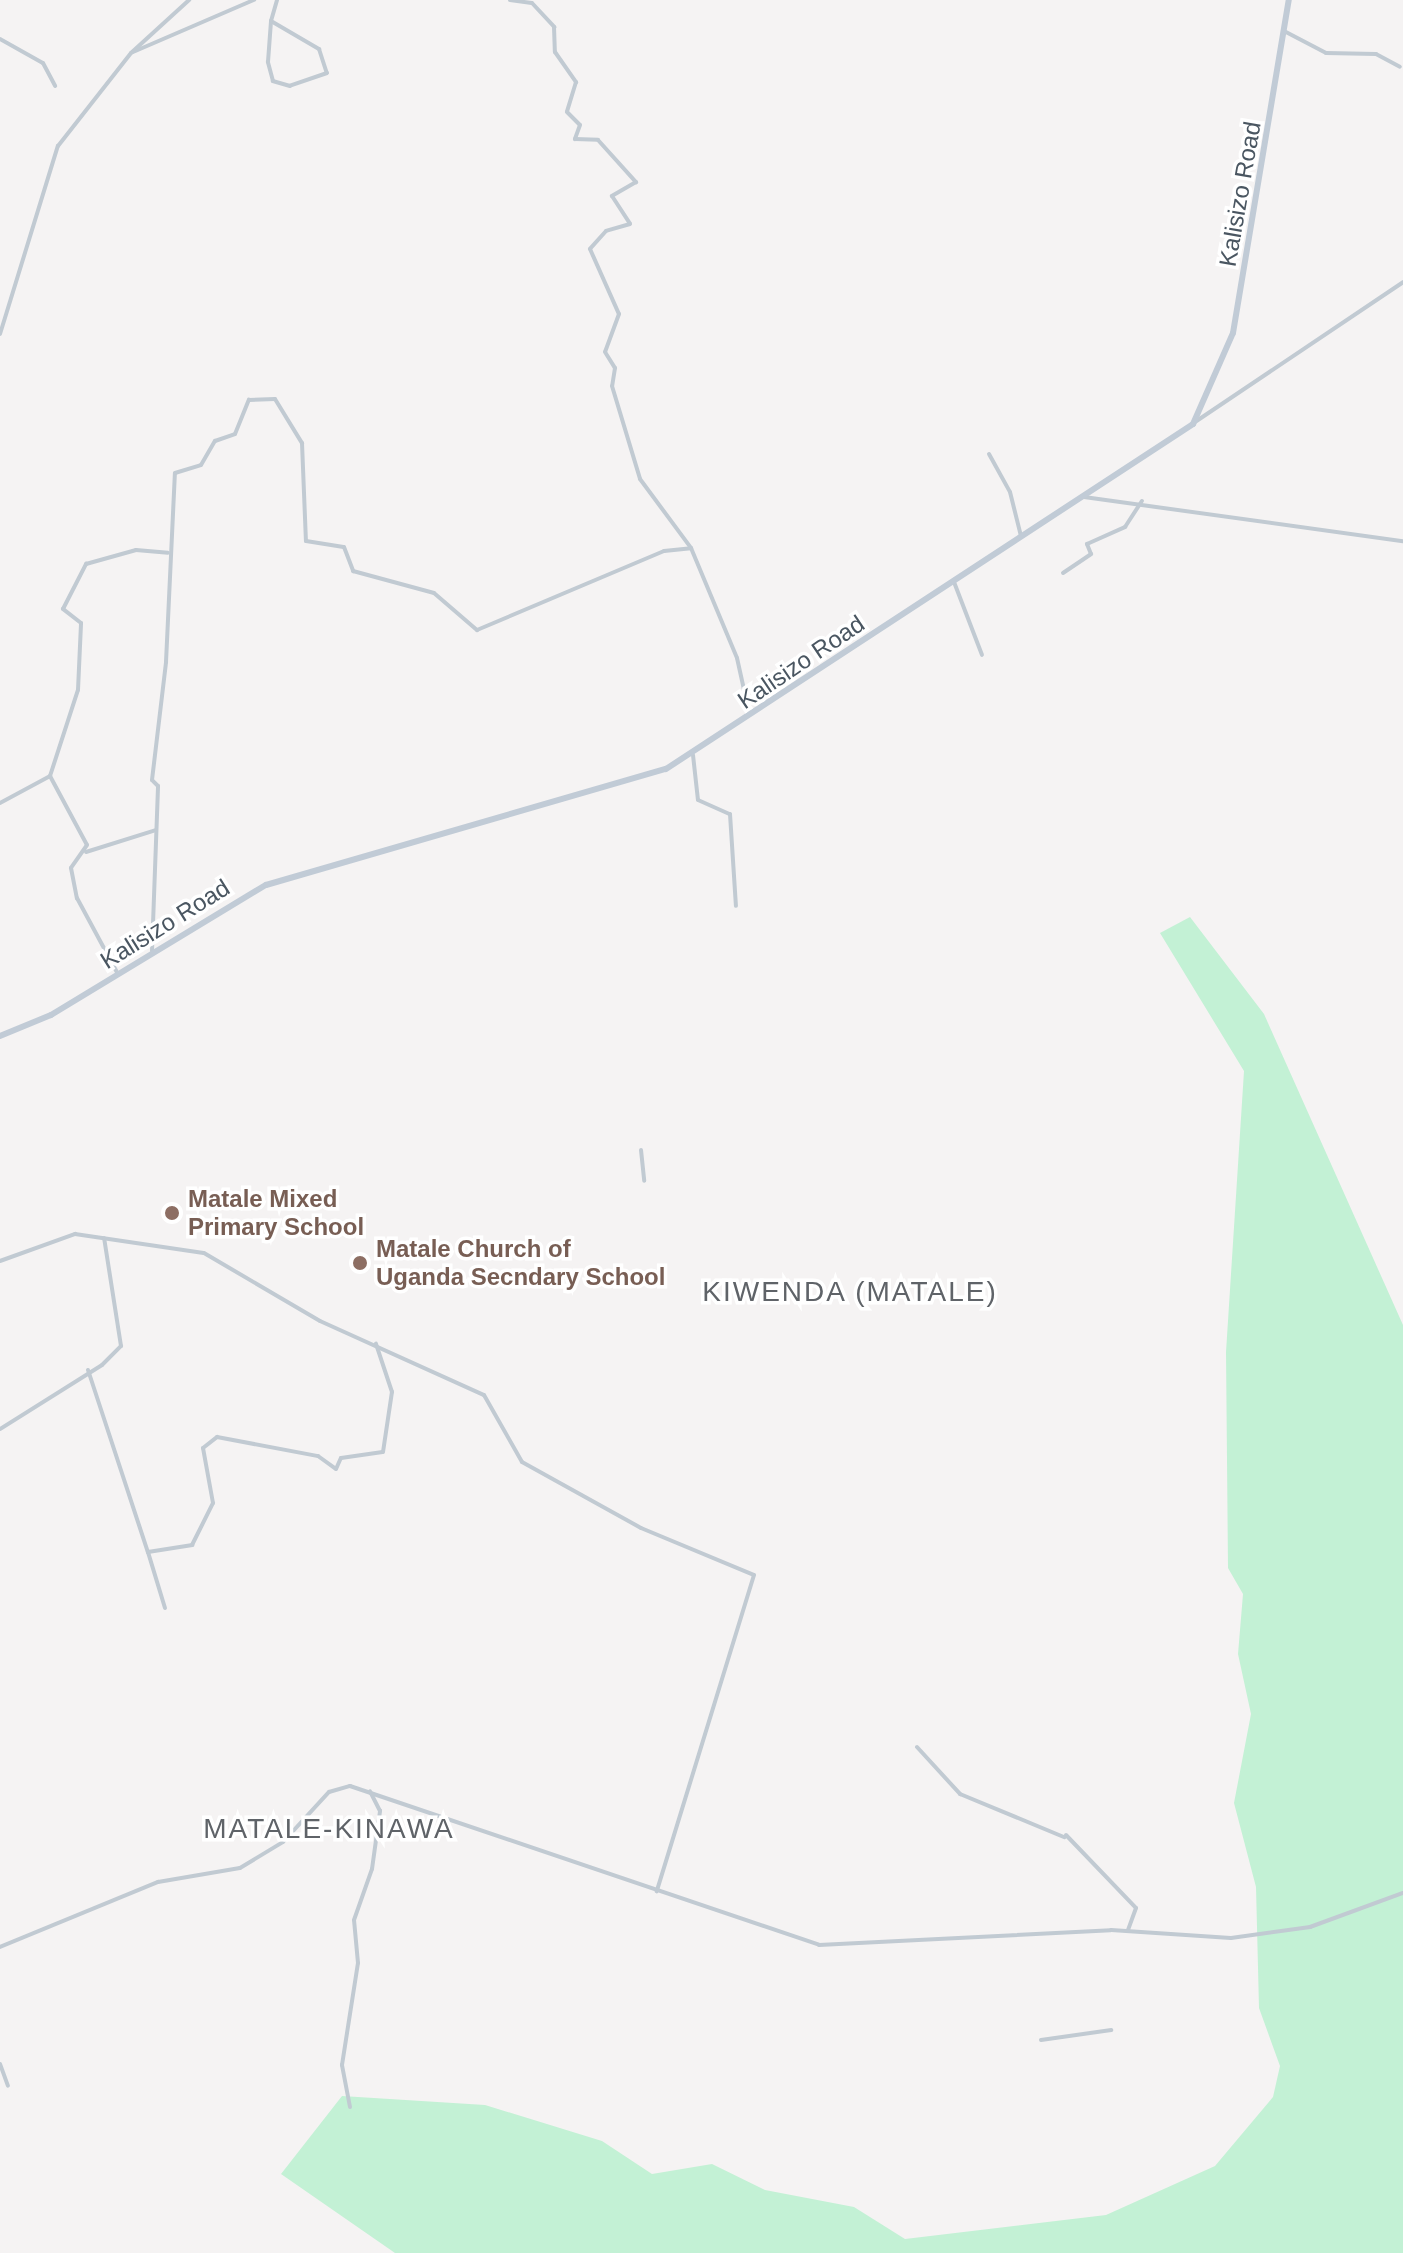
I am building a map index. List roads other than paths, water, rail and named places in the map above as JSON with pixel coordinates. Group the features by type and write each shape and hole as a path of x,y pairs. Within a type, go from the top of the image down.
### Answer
{"street":[{"path":"0,334 58,146 131,53 189,0"},
{"path":"131,53 254,0"},
{"path":"271,21 319,49 327,73 290,86 273,81 271,21 277,0"},
{"path":"510,0 532,3 554,27 555,52 576,82 567,112 580,125 575,139 598,140 636,182 612,196 630,224 606,231 590,249 619,314 605,352 615,368 612,386 640,479 691,548 737,658 751,710 742,724"},
{"name":"Kalisizo Road","path":"0,1036 119,976 226,904 311,868 619,787 693,755 1193,424 1233,333 1289,0"},
{"path":"1284,31 1326,53 1376,54 1400,67"},
{"path":"0,39 43,63 55,86"},
{"path":"1193,424 1403,282"},
{"path":"152,951 158,786 152,780 166,662 168,553 176,472 201,465 215,441 239,429 246,403 268,395 305,451 306,541 344,547 353,571 434,593 477,630 664,551 691,548"},
{"path":"989,454 1010,492 1021,538"},
{"path":"1099,488 1106,496"},
{"path":"1084,497 1106,496 1403,541"},
{"path":"1063,573 1091,554 1087,544 1125,527 1142,501"},
{"path":"0,803 50,776 78,690 81,623 63,609 86,564 136,550 168,553"},
{"path":"954,582 982,655"},
{"path":"693,755 698,800 730,814 736,906"},
{"path":"50,776 84,834 86,852"},
{"path":"119,976 77,898 71,868 86,852 156,830"},
{"path":"641,1150 644,1181"},
{"path":"0,1261 66,1236 104,1238 204,1253 320,1321 484,1395 522,1462 641,1528 756,1578 657,1892"},
{"path":"0,1429 121,1346 104,1238"},
{"path":"148,1552 192,1545 213,1503 203,1448 217,1437 318,1456 336,1469 341,1458 383,1452 392,1392 376,1344"},
{"path":"88,1370 165,1608"},
{"path":"917,1747 960,1794 1065,1836 1136,1908 1128,1930"},
{"path":"350,2107 342,2065 358,1963 354,1920 380,1811 366,1788"},
{"path":"0,1947 158,1882 240,1868 283,1842 329,1792 366,1788 657,1892 819,1945 1128,1930 1251,1936 1346,1918 1403,1893"},
{"path":"1041,2040 1111,2030"},
{"path":"0,2064 8,2086"}],"place":[{"name":"Matale Mixed Primary School","path":"172,1213"},
{"name":"Matale Church of Uganda Secndary School","path":"360,1263"}],"district":[{"name":"KIWENDA (MATALE)","path":"850,1292"},
{"name":"MATALE-KINAWA","path":"329,1829"}]}
